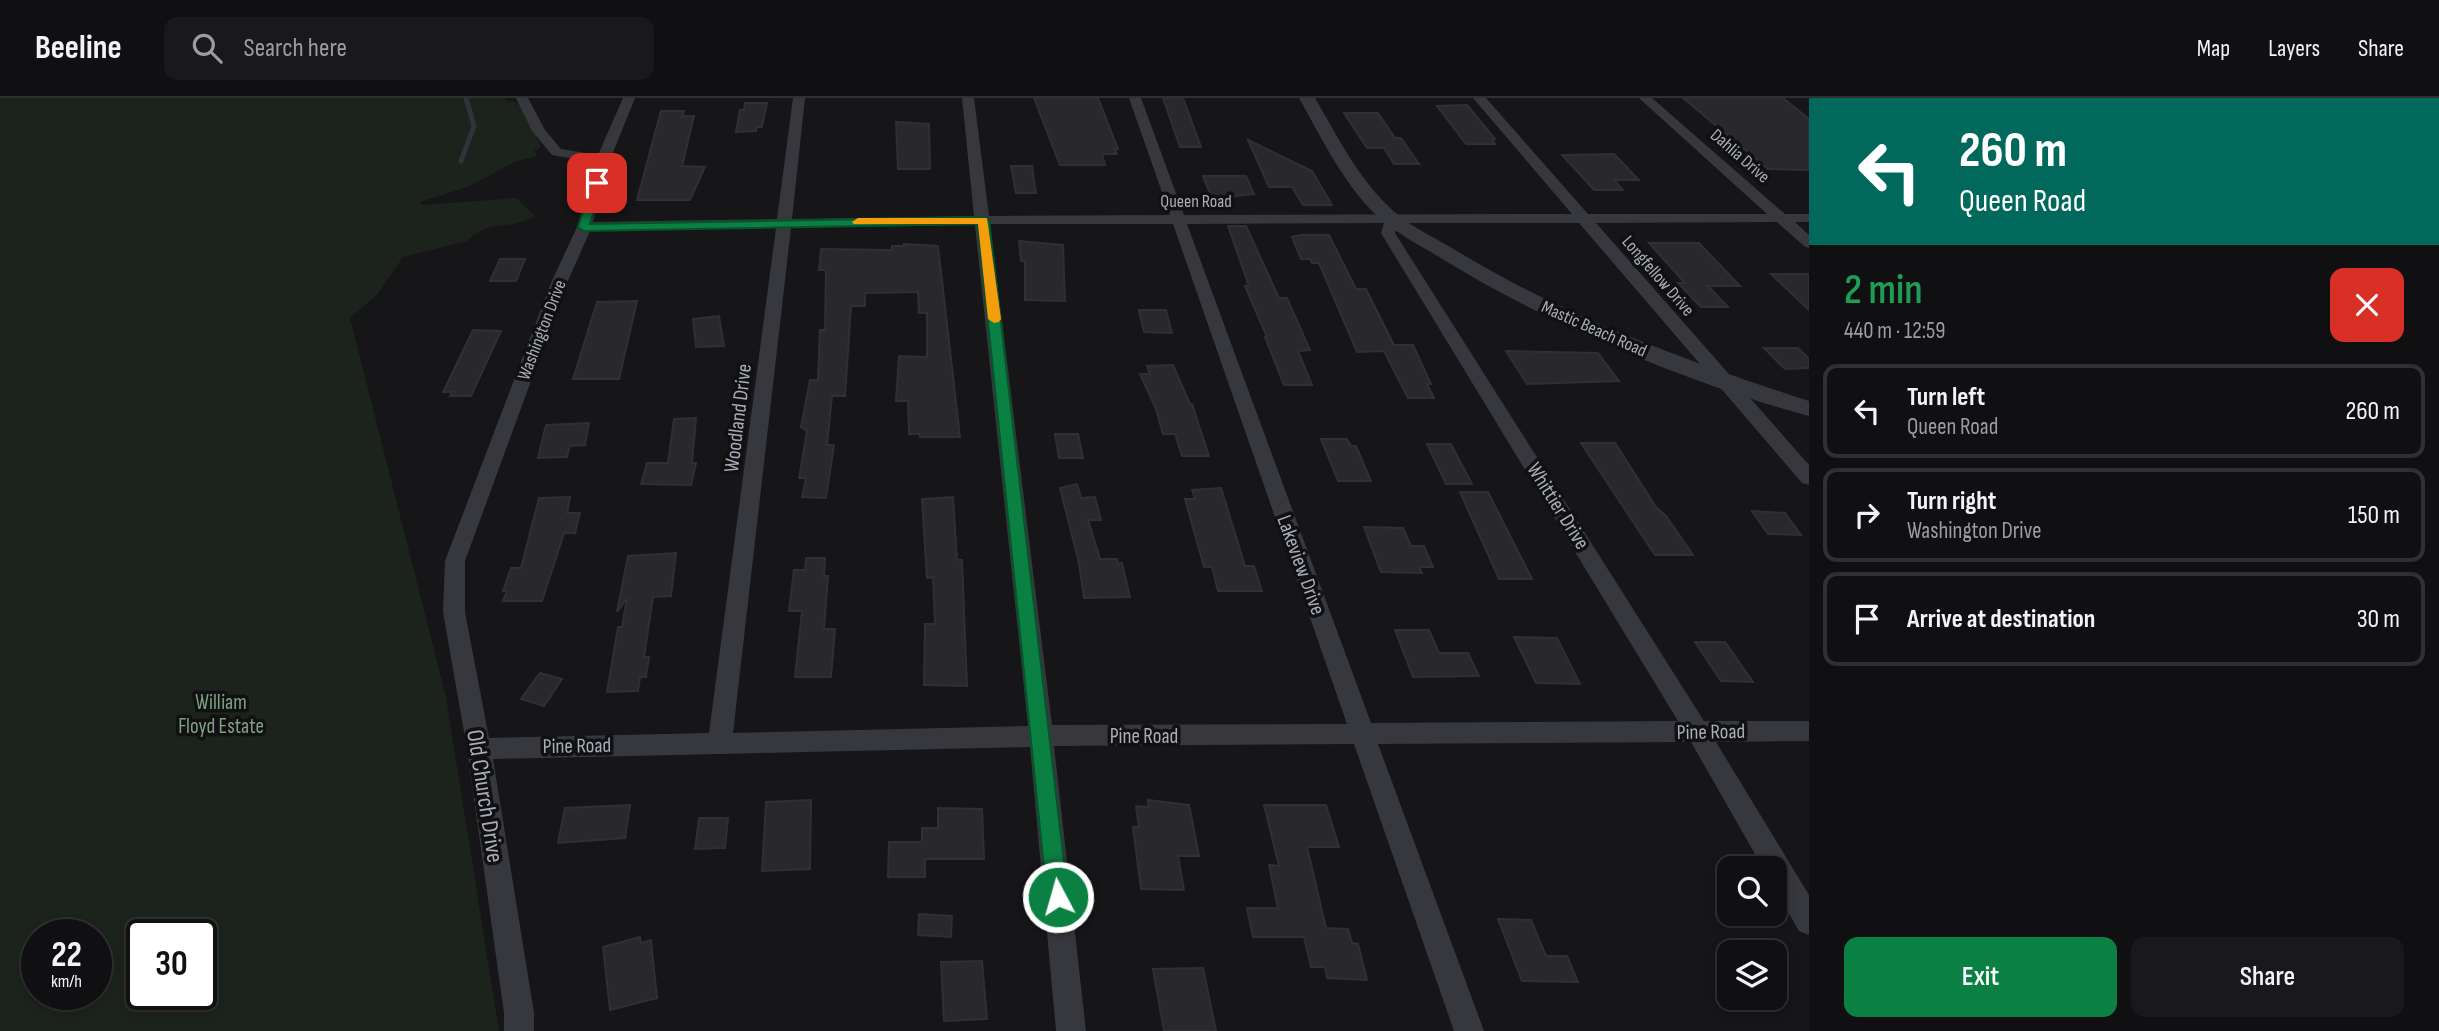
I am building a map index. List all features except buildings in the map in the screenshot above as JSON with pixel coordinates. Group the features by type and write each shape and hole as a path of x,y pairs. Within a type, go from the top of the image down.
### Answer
{"street":[{"path":"522,98 539,131 557,152 603,160"},
{"name":"Washington Drive","path":"455,561 559,283 584,227 603,160 629,98"},
{"name":"Woodland Drive","path":"720,743 799,98"},
{"path":"968,98 1041,736 1071,1031"},
{"name":"Lakeview Drive","path":"1135,98 1469,1031"},
{"name":"Whittier Drive","path":"1307,98 1363,187 1392,220 1388,233 1698,733 1809,921"},
{"name":"Longfellow Drive","path":"1479,98 1809,478"},
{"name":"Dahlia Drive","path":"1645,98 1809,243"},
{"name":"Queen Road","path":"584,227 983,220 1809,218"},
{"name":"Mastic Beach Road","path":"1392,220 1468,267 1538,305 1655,356 1809,409"},
{"name":"Old Church Drive","path":"455,561 454,612 479,749 519,1013 519,1031"},
{"name":"Pine Road","path":"479,749 1041,736 1809,731"}],"green space":[{"name":"William Floyd Estate","path":"0,98 505,98 507,101 519,103 541,147 534,151 537,156 514,162 470,186 420,202 423,205 516,198 535,216 517,223 484,229 467,241 403,257 377,295 350,318 446,697 499,1031 0,1031"}],"waterway":[{"path":"461,161 474,126 466,98"}],"slow traffic":[{"path":"858,222 983,220 994,319"}],"route":[{"path":"597,183 584,227 983,220 1058,897"}]}
